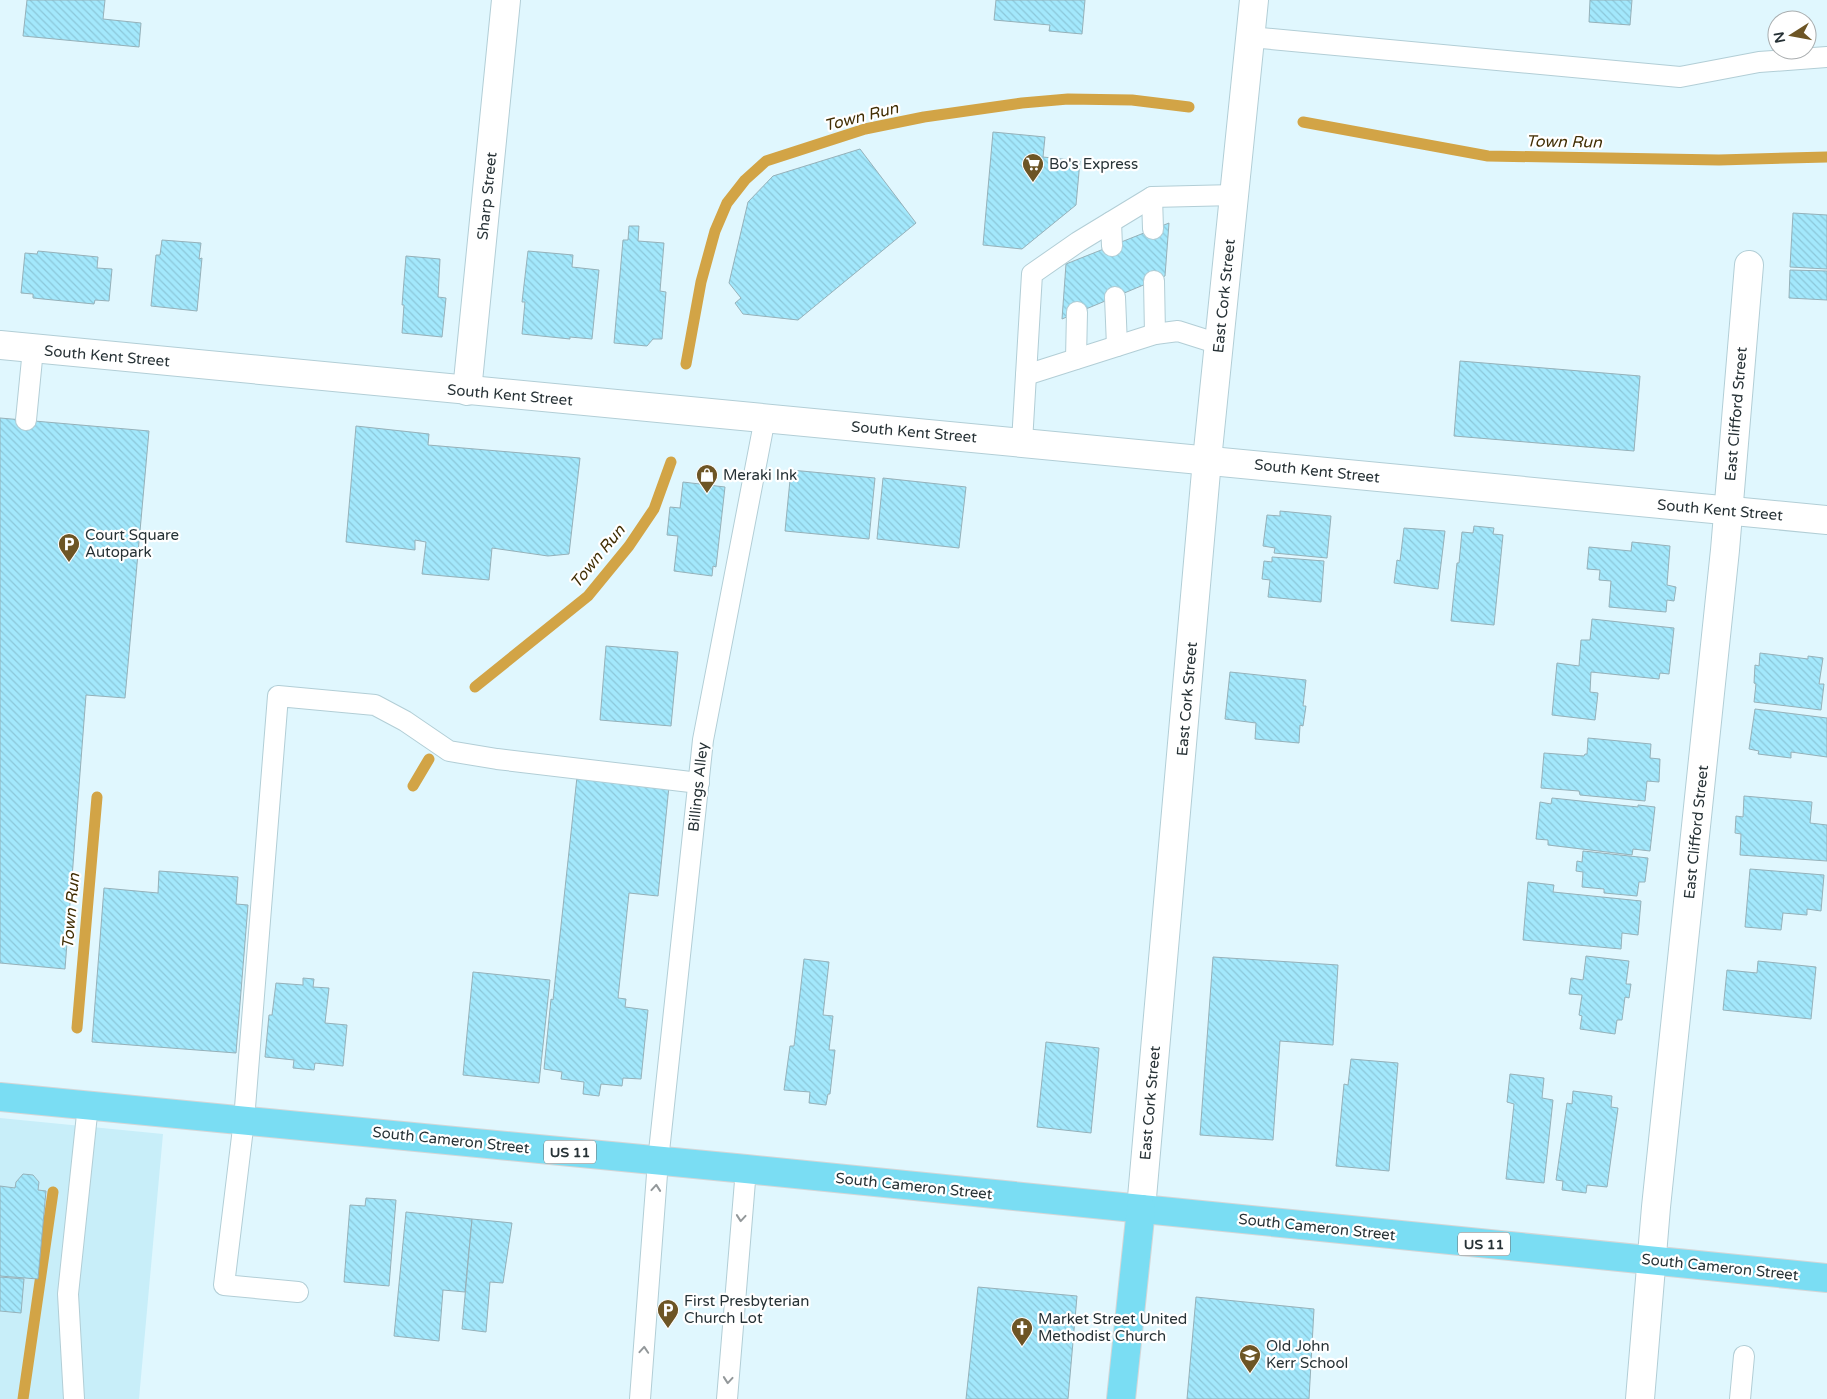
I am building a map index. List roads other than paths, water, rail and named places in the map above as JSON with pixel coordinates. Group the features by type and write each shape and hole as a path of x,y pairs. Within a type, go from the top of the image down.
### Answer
{"main road":[{"name":"South Cameron Street","path":"0,1097 746,1169 1827,1278"},
{"name":"East Cork Street","path":"1120,1399 1141,1209"}],"street":[{"name":"Sharp Street","path":"467,391 506,0"},
{"name":"East Cork Street","path":"1141,1209 1207,460 1254,0"},
{"name":"East Clifford Street","path":"1640,1399 1656,1206 1728,512 1749,265"},
{"name":"South Kent Street","path":"0,345 1827,520"}],"lane":[{"path":"1250,37 1680,78 1759,62 1827,57"},
{"path":"1022,442 1032,274 1078,251 1111,222 1152,197 1235,195"},
{"path":"1152,197 1153,229"},
{"path":"1111,222 1112,246"},
{"path":"1154,281 1156,334"},
{"path":"1115,297 1117,346"},
{"path":"1076,360 1078,312"},
{"path":"1026,375 1156,334 1178,331 1220,344"},
{"path":"26,420 33,349"},
{"name":"Billings Alley","path":"640,1399 658,1161 703,740 765,418"},
{"path":"298,1292 224,1285 244,1120 278,696 375,705 405,721 449,751 497,759 699,783"},
{"path":"74,1399 68,1294 88,1105"},
{"path":"727,1399 746,1169"},
{"path":"1740,1399 1744,1356"}],"waterway":[{"name":"Town Run","path":"686,364 701,282 715,231 727,203 745,180 766,161 865,129 924,117 1022,103 1068,99 1132,100 1189,107"},
{"name":"Town Run","path":"1303,122 1488,156 1719,160 1827,157"},
{"name":"Town Run","path":"475,687 588,596 629,546 654,509 671,462"},
{"name":"Town Run","path":"413,786 429,759"},
{"name":"Town Run","path":"77,1028 97,797"},
{"name":"Town Run","path":"23,1399 53,1192"}],"place":[{"name":"Bo's Express","path":"1033,183"},
{"name":"Meraki Ink","path":"707,494"},
{"name":"Court Square Autopark","path":"69,563"},
{"name":"First Presbyterian Church Lot","path":"668,1329"},
{"name":"Market Street United Methodist Church","path":"1022,1347"},
{"name":"Old John Kerr School","path":"1250,1374"}]}
